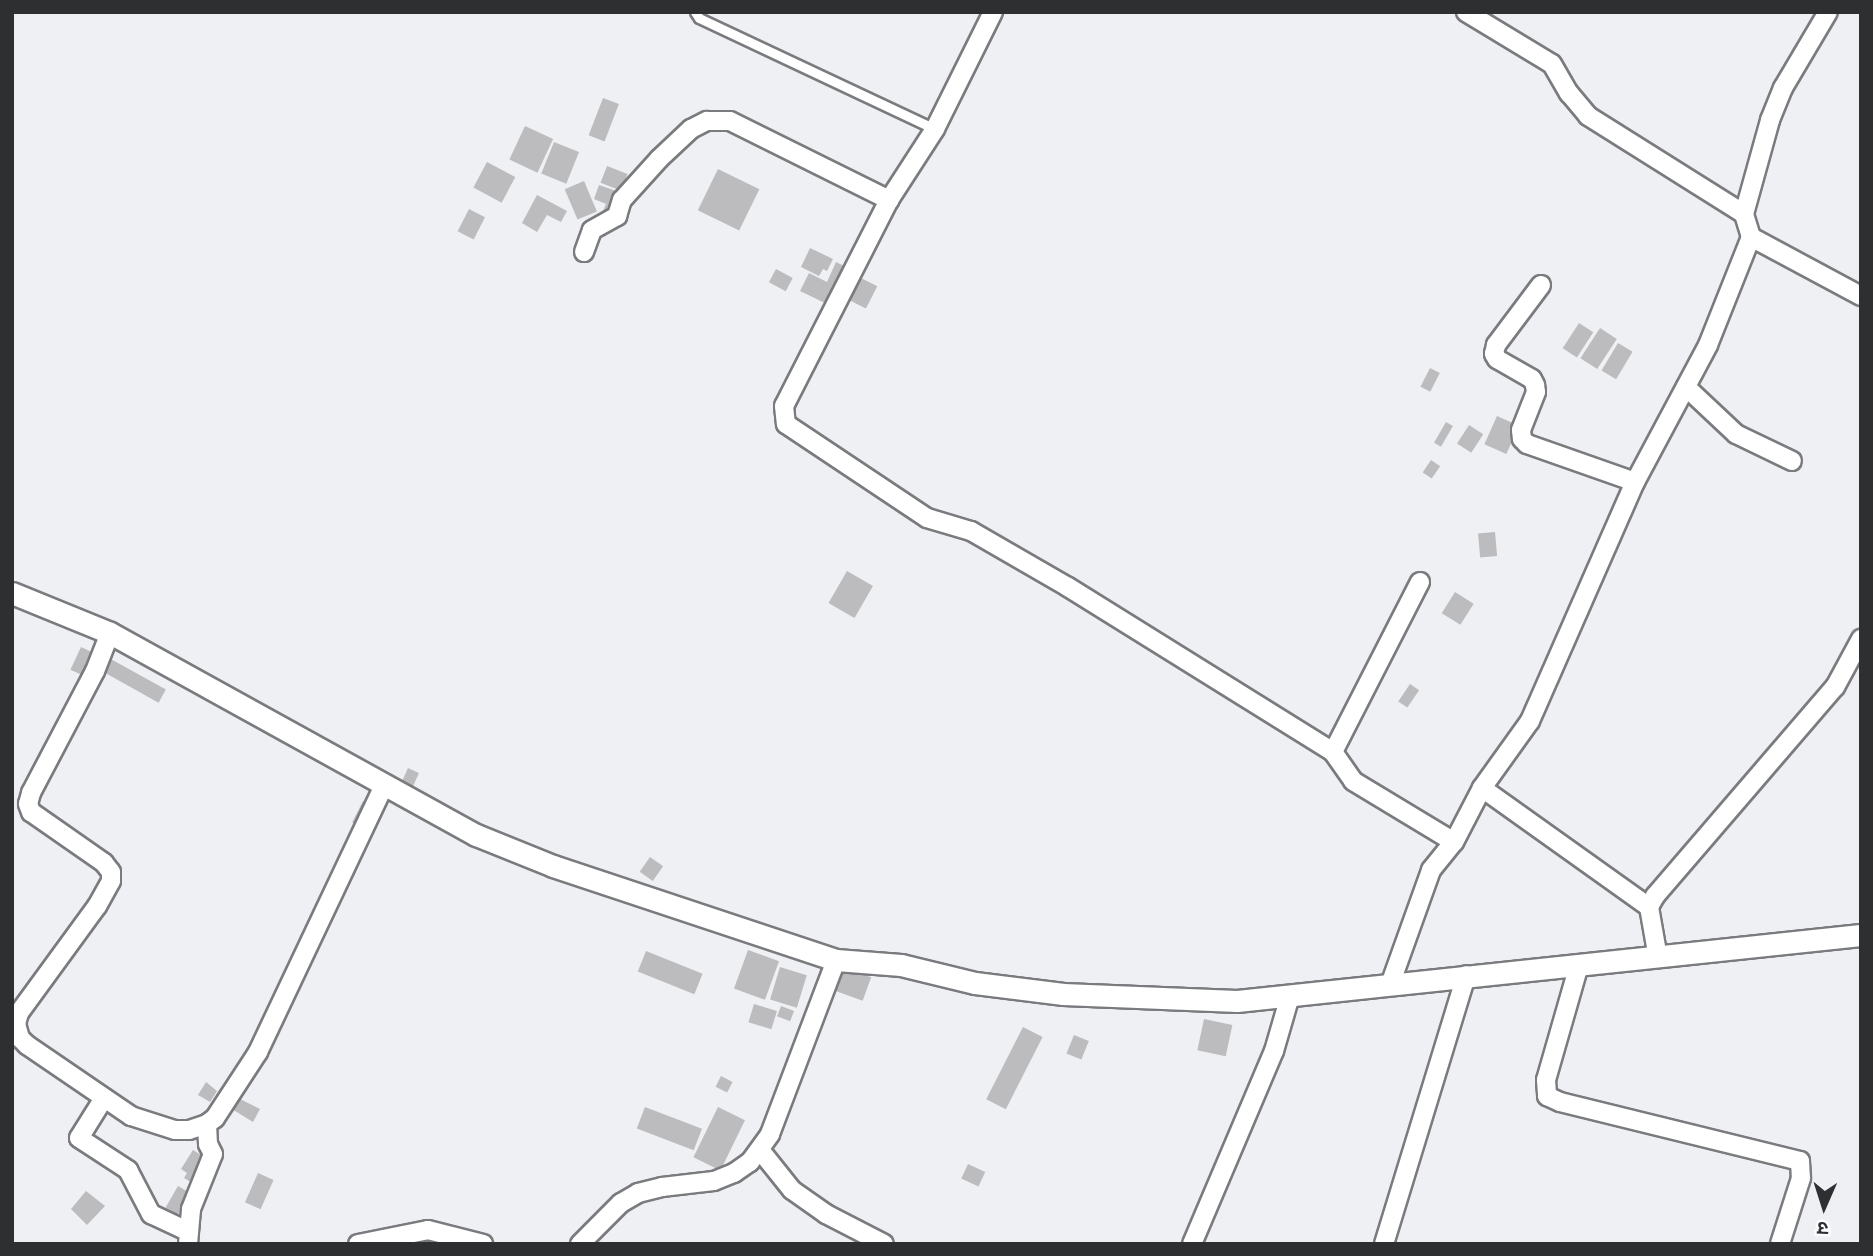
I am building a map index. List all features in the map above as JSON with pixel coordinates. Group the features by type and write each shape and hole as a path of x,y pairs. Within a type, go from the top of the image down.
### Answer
{"street":[{"path":"993,12 935,129 889,200 784,406 786,424 927,519 971,531 1068,587 1333,752 1353,781 1454,842"},
{"path":"1466,12 1552,64 1569,93 1588,116 1744,214"},
{"path":"1391,982 1431,870 1454,842 1482,788 1530,721 1635,482 1708,345 1751,237 1744,214 1779,99 1828,12"},
{"path":"584,252 592,230 617,216 622,200 659,159 691,129 707,121 730,121 889,200"},
{"path":"1751,237 1861,296"},
{"path":"1541,285 1496,345 1494,354 1535,385 1536,393 1521,430 1522,439 1527,444 1635,482"},
{"path":"1686,387 1736,434 1792,461"},
{"path":"1333,752 1420,582"},
{"path":"12,593 110,633 476,835 553,866 836,960 901,965 975,983 1063,994 1237,1001 1391,982 1658,958 1861,935"},
{"path":"110,633 95,671 31,793 28,804 31,812 104,863 111,872 111,881 97,906 19,1013 16,1024 20,1038 27,1045 131,1116 163,1127 189,1130 207,1124 221,1110 258,1052 384,786"},
{"path":"1649,906 1672,875 1835,687 1861,639"},
{"path":"1482,788 1649,906 1658,958"},
{"path":"580,1244 621,1203 638,1193 662,1186 714,1181 734,1173 760,1150 770,1134 836,960"},
{"path":"1579,965 1546,1080 1548,1096 1560,1102 1800,1161 1803,1169 1801,1178 1780,1244"},
{"path":"1384,1244 1466,975"},
{"path":"1192,1244 1274,1051 1290,996"},
{"path":"104,1098 79,1138 128,1170 151,1214 189,1238 191,1209 213,1154 208,1144 207,1124"},
{"path":"760,1150 792,1190 826,1214 884,1244"},
{"path":"358,1244 428,1230 453,1239 483,1244"}],"lane":[{"path":"695,12 699,18 935,129"}],"building":[{"path":"603,98 619,104 605,141 589,135"},
{"path":"525,126 553,139 537,173 509,160"},
{"path":"554,142 579,152 566,184 541,174"},
{"path":"487,162 515,177 502,203 473,188"},
{"path":"607,166 628,174 621,191 601,183"},
{"path":"718,169 759,189 739,231 698,210"},
{"path":"584,181 597,211 578,220 565,189"},
{"path":"599,185 622,193 613,215 603,211 606,204 594,199"},
{"path":"537,195 567,211 561,222 547,215 537,232 522,223"},
{"path":"469,209 485,217 474,239 458,231"},
{"path":"810,248 833,259 827,271 823,269 819,276 801,267"},
{"path":"836,262 848,268 829,305 800,291 809,273 827,282"},
{"path":"776,269 793,278 786,291 769,282"},
{"path":"855,275 877,286 866,309 844,297"},
{"path":"1579,323 1593,332 1577,357 1563,348"},
{"path":"1600,328 1617,339 1597,369 1580,358"},
{"path":"1618,343 1633,352 1616,379 1602,370"},
{"path":"1430,368 1440,373 1430,392 1420,387"},
{"path":"1497,416 1519,426 1506,454 1484,444"},
{"path":"1446,422 1453,426 1441,447 1434,443"},
{"path":"1469,425 1483,434 1471,453 1457,443"},
{"path":"1431,460 1440,466 1432,479 1423,472"},
{"path":"1495,532 1497,556 1480,557 1478,533"},
{"path":"847,571 873,586 854,618 828,603"},
{"path":"1455,592 1474,604 1460,625 1442,613"},
{"path":"81,647 96,654 86,677 70,670"},
{"path":"109,658 166,690 159,703 102,671"},
{"path":"1410,684 1419,690 1407,708 1398,701"},
{"path":"408,768 419,773 410,793 399,788"},
{"path":"363,801 369,804 358,826 352,822"},
{"path":"650,857 663,866 653,881 640,872"},
{"path":"748,950 779,961 765,1000 734,989"},
{"path":"646,951 703,974 694,994 638,971"},
{"path":"780,967 807,975 797,1008 770,1000"},
{"path":"843,967 871,977 863,1001 834,990"},
{"path":"754,1004 777,1011 771,1029 748,1022"},
{"path":"781,1006 794,1011 790,1021 777,1016"},
{"path":"1204,1019 1232,1025 1226,1056 1197,1050"},
{"path":"1023,1027 1043,1037 1006,1109 986,1099"},
{"path":"1074,1035 1089,1041 1081,1060 1067,1054"},
{"path":"721,1076 733,1082 727,1093 716,1087"},
{"path":"206,1082 217,1091 210,1102 198,1095"},
{"path":"234,1096 260,1109 253,1122 227,1106"},
{"path":"645,1107 702,1129 694,1150 637,1128"},
{"path":"718,1107 745,1120 720,1170 693,1157"},
{"path":"193,1150 206,1158 196,1185 184,1178 187,1173 181,1169"},
{"path":"968,1164 985,1172 978,1187 961,1179"},
{"path":"258,1173 274,1180 261,1209 245,1202"},
{"path":"178,1186 190,1193 178,1215 166,1208"},
{"path":"86,1191 105,1206 87,1225 71,1209"},
{"path":"440,1238 438,1244 406,1244 406,1242"}]}
